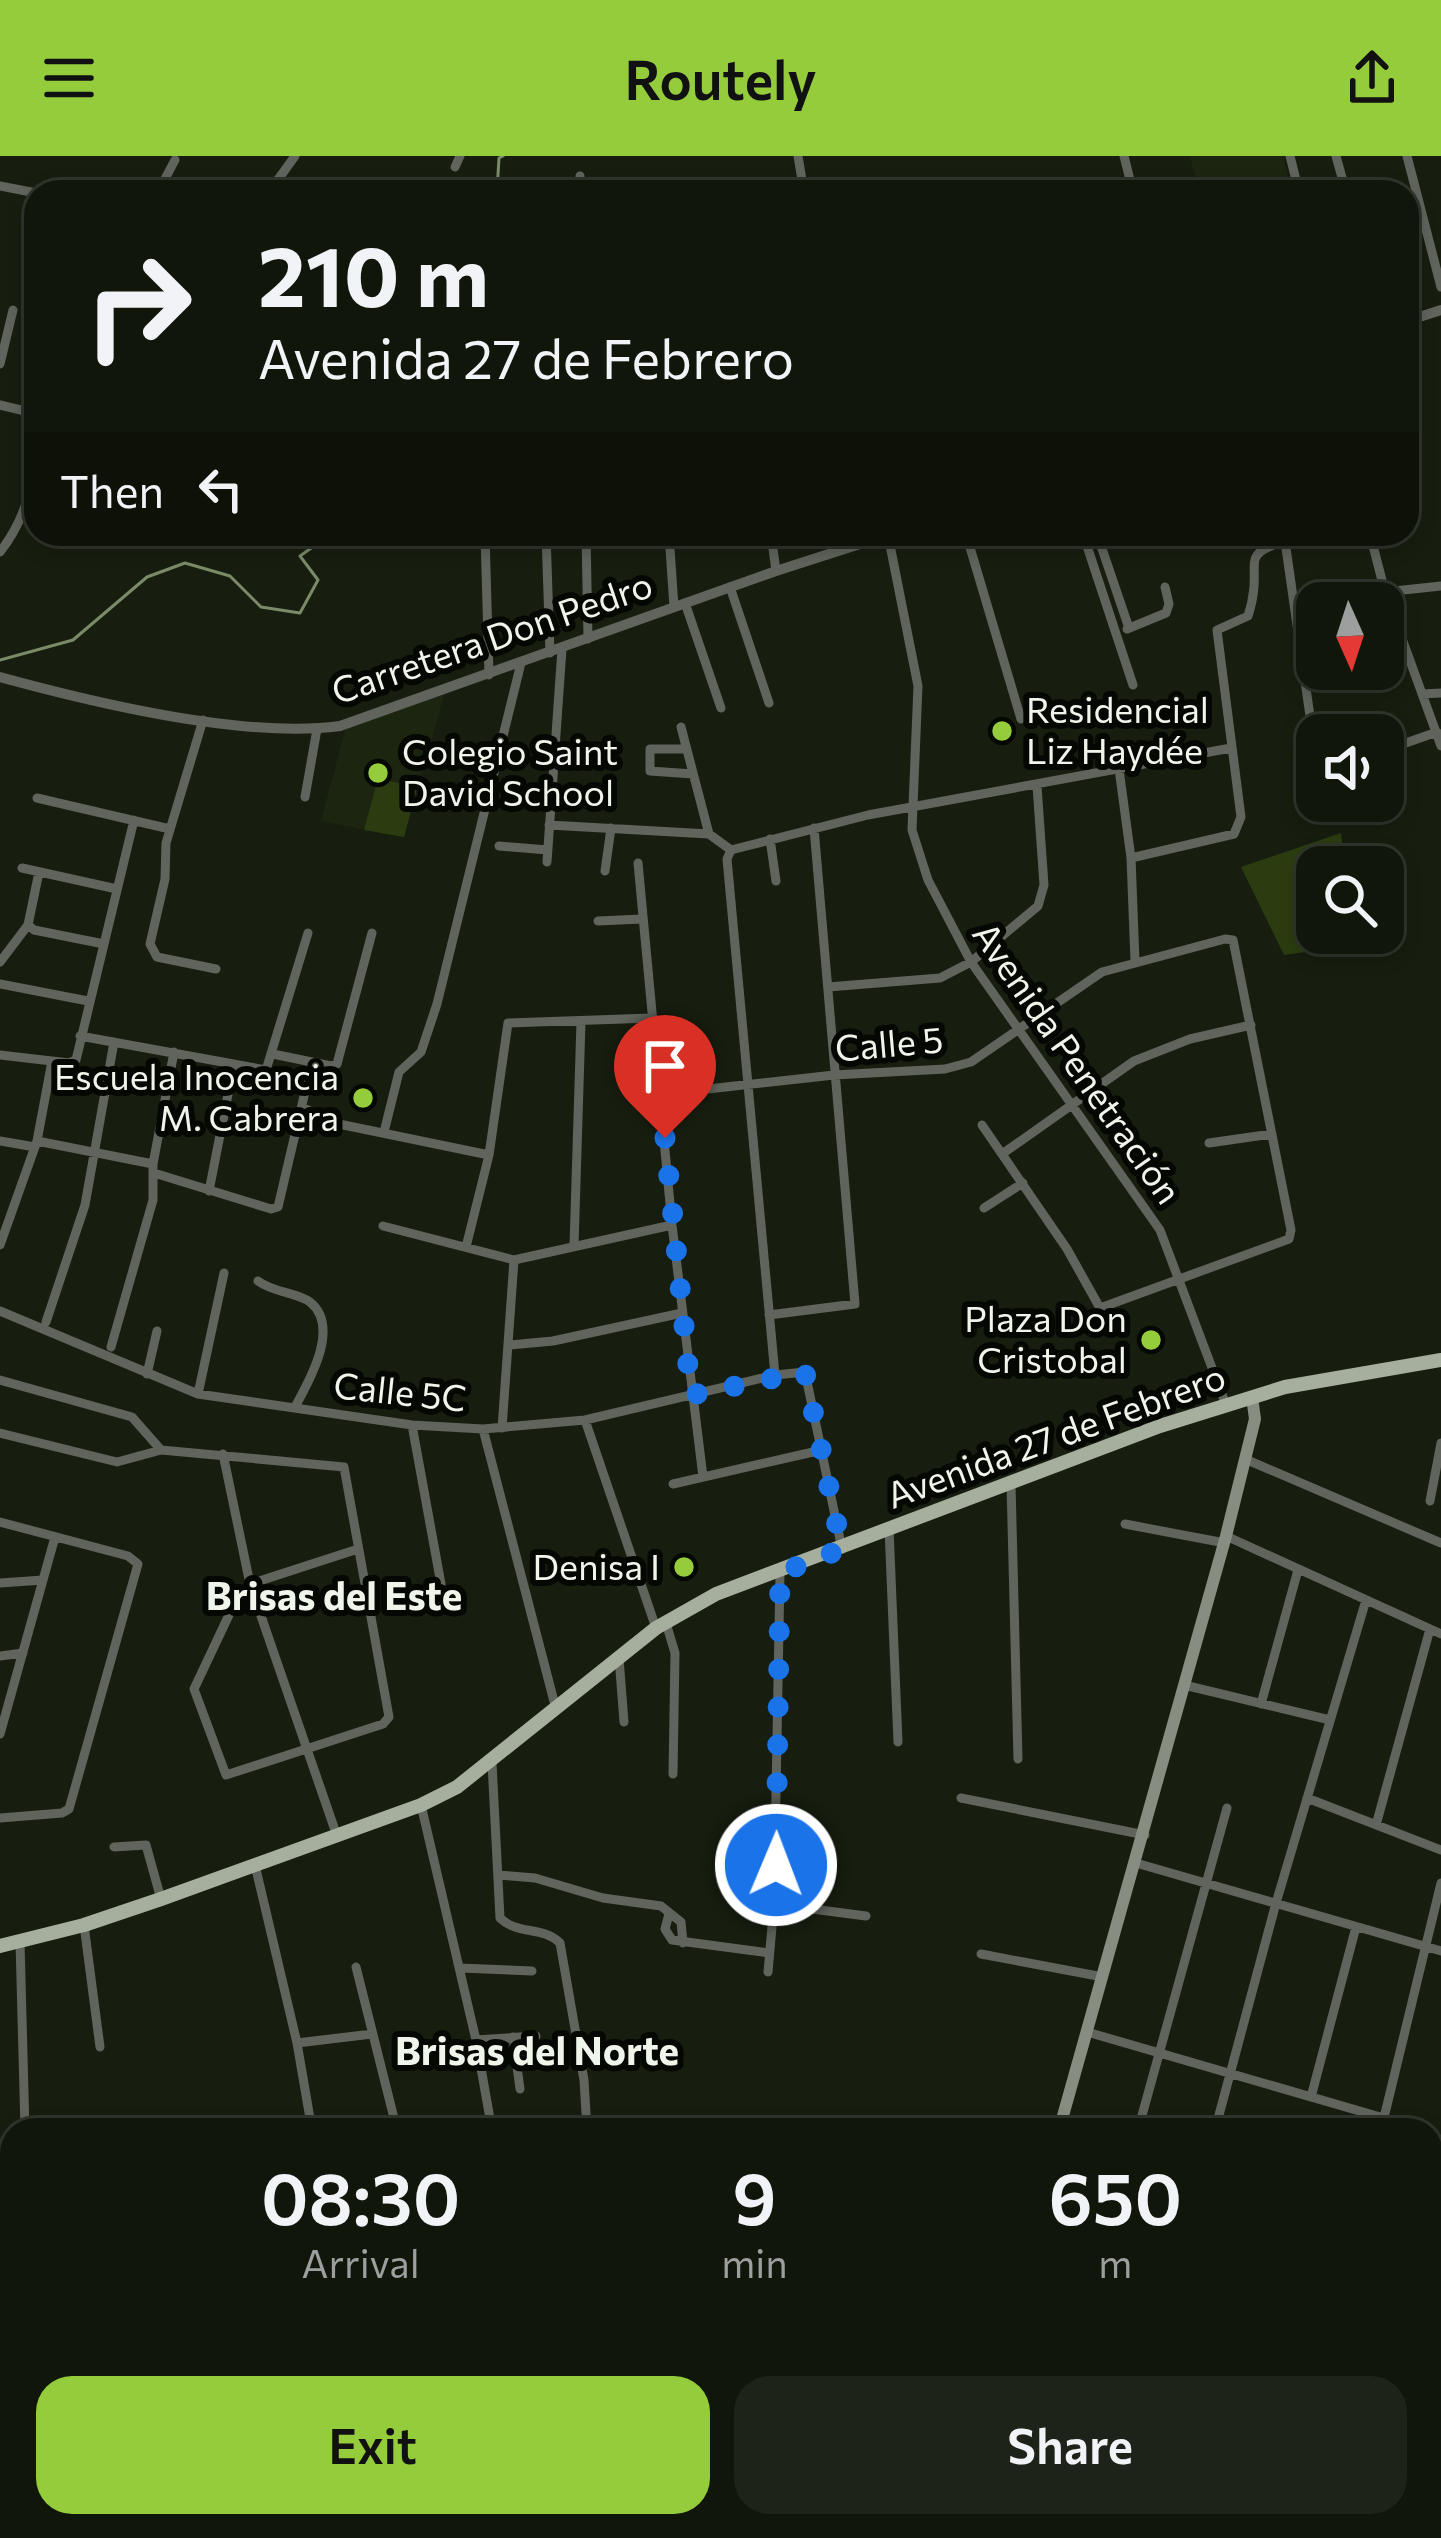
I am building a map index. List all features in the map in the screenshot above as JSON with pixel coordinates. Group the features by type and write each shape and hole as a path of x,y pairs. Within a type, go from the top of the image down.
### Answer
{"main road":[{"name":"Avenida 27 de Febrero","path":"0,1946 84,1925 421,1805 492,1763 661,1625 716,1594 1160,1426 1252,1396 1441,1360"},
{"path":"1062,2118 1226,1539 1255,1419 1252,1396"}],"street":[{"path":"164,180 175,160"},
{"path":"1419,202 1441,287"},
{"path":"0,364 13,310"},
{"path":"0,552 24,513"},
{"path":"485,546 488,675"},
{"path":"499,846 547,856 556,651 547,546"},
{"path":"586,546 587,639"},
{"path":"671,546 680,605 721,708"},
{"path":"773,546 776,571"},
{"name":"Carretera Don Pedro","path":"0,677 203,720 317,729 340,726 838,546"},
{"name":"Avenida Penetración","path":"892,546 918,686 911,806 912,830 923,867 971,962 1144,1203 1180,1279 1226,1405"},
{"path":"970,546 1021,719"},
{"path":"1087,546 1133,685"},
{"path":"1101,546 1129,628"},
{"path":"1131,858 1240,829 1217,630 1248,616 1254,558 1266,546"},
{"path":"1286,546 1309,714"},
{"path":"1373,546 1382,582"},
{"path":"1404,590 1441,586"},
{"path":"730,587 769,704"},
{"path":"1116,632 1166,613 1165,587"},
{"path":"1404,644 1441,746"},
{"path":"384,1132 399,1072 421,1052 437,1004 521,663"},
{"path":"1422,694 1441,693"},
{"path":"203,720 170,829 151,947 161,958 216,969"},
{"path":"681,727 709,835"},
{"path":"305,797 317,729"},
{"path":"1404,744 1437,732"},
{"path":"731,850 911,806 1231,748"},
{"path":"685,749 650,749 650,771 693,774"},
{"path":"1119,770 1131,858 1135,962"},
{"path":"828,987 940,978 971,962 1042,899 1037,786"},
{"path":"37,797 170,829"},
{"path":"0,1054 74,1062 134,820"},
{"path":"549,825 709,835 731,850"},
{"path":"770,1315 855,1304 814,828"},
{"path":"605,871 610,829"},
{"path":"770,838 776,881"},
{"path":"731,850 728,859 775,1375"},
{"path":"638,863 672,1225 703,1477"},
{"path":"22,868 117,889"},
{"path":"0,962 28,925 39,872"},
{"path":"598,921 642,919"},
{"path":"28,925 104,944"},
{"path":"80,1036 266,1070 308,933"},
{"path":"273,1054 336,1065 372,933"},
{"name":"Calle 5","path":"662,1094 958,1066 1022,1030 1102,972 1233,940 1251,1025"},
{"path":"0,985 88,1001"},
{"path":"466,1247 490,1155 508,1023 528,1018 581,1022 652,1018"},
{"path":"574,1246 581,1022"},
{"path":"982,1125 1067,1250 1100,1308 1289,1239 1251,1025 1158,1049 1002,1154"},
{"path":"46,1322 85,1205 113,1042"},
{"path":"111,1347 153,1200 174,1052"},
{"path":"0,1245 36,1144 52,1061"},
{"path":"0,1141 94,1151 271,1209 278,1207 312,1062"},
{"path":"208,1190 234,1064"},
{"path":"302,1107 334,1123"},
{"path":"298,1126 334,1123 490,1155"},
{"path":"1209,1143 1272,1134"},
{"path":"984,1208 1023,1183"},
{"path":"383,1226 514,1260 672,1225"},
{"path":"502,1428 514,1260"},
{"path":"198,1394 224,1273"},
{"path":"258,1281 307,1299 320,1313 316,1369 296,1407"},
{"name":"Calle 5C","path":"0,1311 198,1394 412,1426 483,1429 585,1420 805,1372 822,1450"},
{"path":"510,1345 553,1341 682,1313"},
{"path":"147,1373 158,1331"},
{"path":"0,1380 132,1417 161,1450"},
{"path":"585,1420 675,1653 674,1774"},
{"path":"412,1426 441,1584"},
{"path":"483,1429 556,1709"},
{"path":"0,1433 117,1462 161,1450 344,1467 388,1717 383,1724 229,1775 221,1770 195,1698 196,1681 237,1598 250,1584 358,1549"},
{"path":"1430,1501 1441,1443"},
{"path":"673,1484 822,1450 842,1549"},
{"path":"223,1454 250,1584 337,1836"},
{"path":"1246,1459 1441,1543"},
{"path":"1011,1484 1018,1759"},
{"path":"0,1522 136,1560 66,1813 0,1818"},
{"path":"1124,1524 1226,1539 1436,1631 1376,1825"},
{"path":"889,1529 898,1742"},
{"path":"0,1735 55,1537"},
{"path":"1261,1704 1298,1570"},
{"path":"768,1972 774,1904 780,1573"},
{"path":"0,1583 43,1580"},
{"path":"1218,2118 1366,1600"},
{"path":"0,1656 23,1653"},
{"path":"620,1658 624,1722"},
{"path":"1184,1685 1330,1720"},
{"path":"492,1763 503,1922 549,1934 561,1947 586,2118"},
{"path":"962,1798 1145,1835"},
{"path":"1306,1798 1441,1850"},
{"path":"421,1805 490,2118"},
{"path":"1141,2118 1227,1808"},
{"path":"114,1847 146,1845 160,1899"},
{"path":"1136,1863 1441,1951"},
{"path":"255,1865 310,2118"},
{"path":"499,1875 535,1878 603,1898 661,1906 681,1922 683,1942 769,1953"},
{"path":"1384,2118 1441,1883"},
{"path":"774,1904 866,1916"},
{"path":"84,1925 100,2047"},
{"path":"1311,2097 1356,1927"},
{"path":"20,1942 25,2118"},
{"path":"981,1954 1102,1977"},
{"path":"356,1967 394,2118"},
{"path":"459,1968 532,1971"},
{"path":"1087,2032 1311,2097 1364,2118"},
{"path":"297,2043 372,2034"},
{"path":"476,2040 536,2036"},
{"path":"513,2037 520,2089"}],"shaded area":[{"path":"1190,156 1283,156 1289,180 1196,180"},
{"name":"Colegio Saint David School","path":"445,692 404,837 321,821 346,726"}],"green space":[{"path":"378,778 417,788 404,837 364,830"},
{"path":"1341,833 1343,846 1303,846"},
{"path":"1296,848 1296,953 1284,955 1241,867"}],"waterway":[{"path":"498,180 503,156"},
{"path":"0,660 73,640 147,577 185,563 230,576 261,607 300,613 318,580 300,556 314,546"}],"place":[{"name":"Residencial Liz Haydée","path":"1002,731"},
{"name":"Colegio Saint David School","path":"378,773"},
{"name":"Escuela Inocencia M. Cabrera","path":"363,1098"},
{"name":"Plaza Don Cristobal","path":"1151,1340"},
{"name":"Denisa I","path":"684,1567"}],"district":[{"name":"Brisas del Este","path":"334,1596"},
{"name":"Brisas del Norte","path":"537,2051"}],"route":[{"path":"665,1138 691,1395 805,1372 842,1549 780,1573 776,1865"}]}
